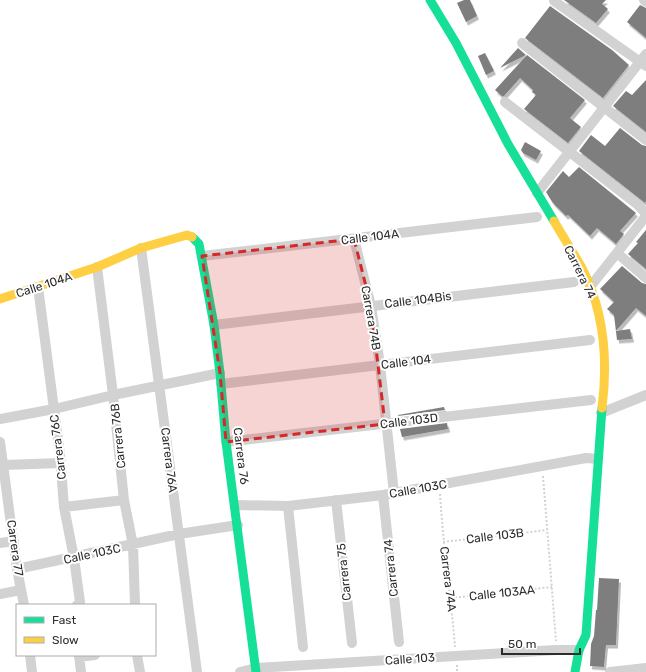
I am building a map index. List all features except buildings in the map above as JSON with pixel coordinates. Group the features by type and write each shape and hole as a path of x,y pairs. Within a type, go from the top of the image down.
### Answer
{"street":[{"name":"Carrera 74","path":"430,0 456,43 508,144 582,269 590,287 599,316 604,342 606,383 601,413 586,635 579,650 575,672"},
{"path":"537,193 604,107 644,61 554,1"},
{"path":"522,43 646,140"},
{"path":"505,102 637,204 646,215 590,287"},
{"name":"Calle 104A","path":"202,256 537,217"},
{"name":"Calle 104A","path":"0,299 97,267 140,248 187,235 193,237 199,244"},
{"name":"Carrera 74B","path":"354,239 372,306 394,493"},
{"name":"Carrera 76","path":"199,244 214,325 221,379 226,442 256,670"},
{"name":"Carrera 76A","path":"140,248 160,386 197,672"},
{"path":"617,253 646,278"},
{"name":"Carrera 76B","path":"97,267 124,500 133,545 135,604"},
{"name":"Calle 104Bis","path":"214,325 574,282"},
{"name":"Carrera 76C","path":"38,287 61,463 64,507 74,558 80,602 78,604"},
{"name":"Calle 104","path":"0,419 160,386 380,365 590,340"},
{"path":"601,413 646,395"},
{"name":"Calle 103D","path":"226,442 591,400"},
{"name":"Carrera 77","path":"0,442 17,569 24,604"},
{"name":"Calle 103C","path":"235,505 288,506 383,495 586,458 598,459"},
{"path":"4,465 61,463"},
{"name":"Carrera 74","path":"383,495 399,642"},
{"path":"64,507 124,500"},
{"name":"Carrera 75","path":"336,500 352,643"},
{"path":"288,506 303,647"},
{"name":"Calle 103C","path":"17,569 74,558 178,534 238,525"},
{"path":"0,543 14,541"},
{"path":"0,594 21,590"},
{"name":"Calle 103","path":"240,672 456,656 579,650"},
{"path":"30,656 32,672"},
{"path":"79,656 81,672"},
{"path":"137,656 140,672"},
{"path":"610,672 646,668"}],"path":[{"path":"542,467 556,650"},
{"name":"Carrera 74A","path":"439,485 443,542 451,598 457,672"},
{"name":"Calle 103B","path":"443,542 547,530"},
{"name":"Calle 103AA","path":"451,598 552,587"}],"highlighted area":[{"path":"354,239 371,306 385,424 226,442 220,373 202,256"}],"traffic: fast":[{"path":"430,0 456,43 508,144 554,221"},
{"path":"192,237 199,244 214,325 226,442 256,672"},
{"path":"575,672 579,650 586,635 602,408"}],"traffic: slow":[{"path":"554,221 582,268 589,284 600,319 604,354 604,390 602,408"},
{"path":"0,299 97,267 141,248 187,235 192,237"}]}
